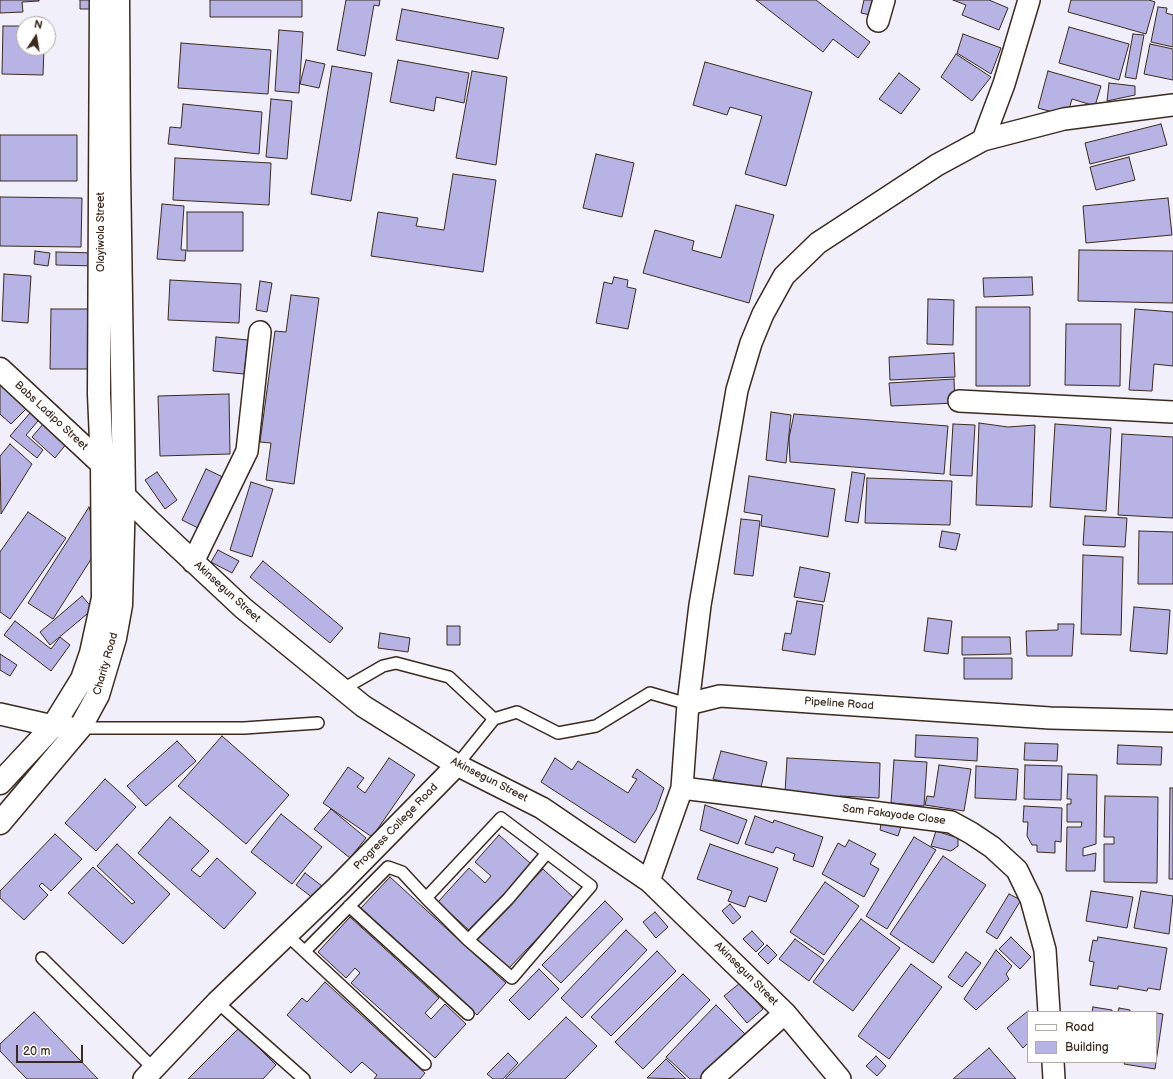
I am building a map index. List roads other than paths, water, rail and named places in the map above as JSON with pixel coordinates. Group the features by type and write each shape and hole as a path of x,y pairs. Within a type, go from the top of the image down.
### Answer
{"street":[{"name":"Olayiwola Street","path":"101,0 99,394 102,464"},
{"name":"Charity Road","path":"0,823 80,728 98,696 115,638 121,605 124,495 118,0"},
{"path":"878,21 884,0"},
{"path":"983,140 1004,84 1029,0"},
{"path":"649,881 682,788 688,704 700,604 737,390 751,343 763,314 784,276 818,243 937,165 983,140 1064,119 1173,105"},
{"path":"194,562 247,451 260,332"},
{"name":"Babs Ladipo Street","path":"0,369 102,464"},
{"path":"959,401 1173,412"},
{"name":"Charity Road","path":"0,783 52,726 82,679 97,629 103,598 102,464"},
{"name":"Akinsegun Street","path":"124,495 243,608 363,706 457,765 542,808 649,881 785,1013 840,1079"},
{"name":"Pipeline Road","path":"688,704 720,696 1042,718 1173,721"},
{"path":"0,714 52,726 80,728"},
{"name":"Progress College Road","path":"148,1074 217,1002 364,861 457,765"},
{"name":"Sam Fakayode Close","path":"682,788 951,822 971,833 992,847 1017,870 1031,899 1044,950 1049,1011"},
{"path":"712,1079 785,1013"},
{"path":"1053,1063 1054,1079"}],"lane":[{"path":"343,689 383,666 396,663 449,678 494,719 517,712 558,733 596,726 650,693 688,704"},
{"name":"Progress College Road","path":"457,765 494,719"},
{"path":"80,728 244,728 318,723"},
{"path":"305,951 388,867 402,872 426,898 468,940 512,978 590,886 500,818 426,898"},
{"path":"468,940 508,899 547,853"},
{"path":"349,906 468,1014"},
{"path":"287,935 425,1064"},
{"path":"42,958 148,1074"},
{"path":"217,1002 304,1079"}]}
